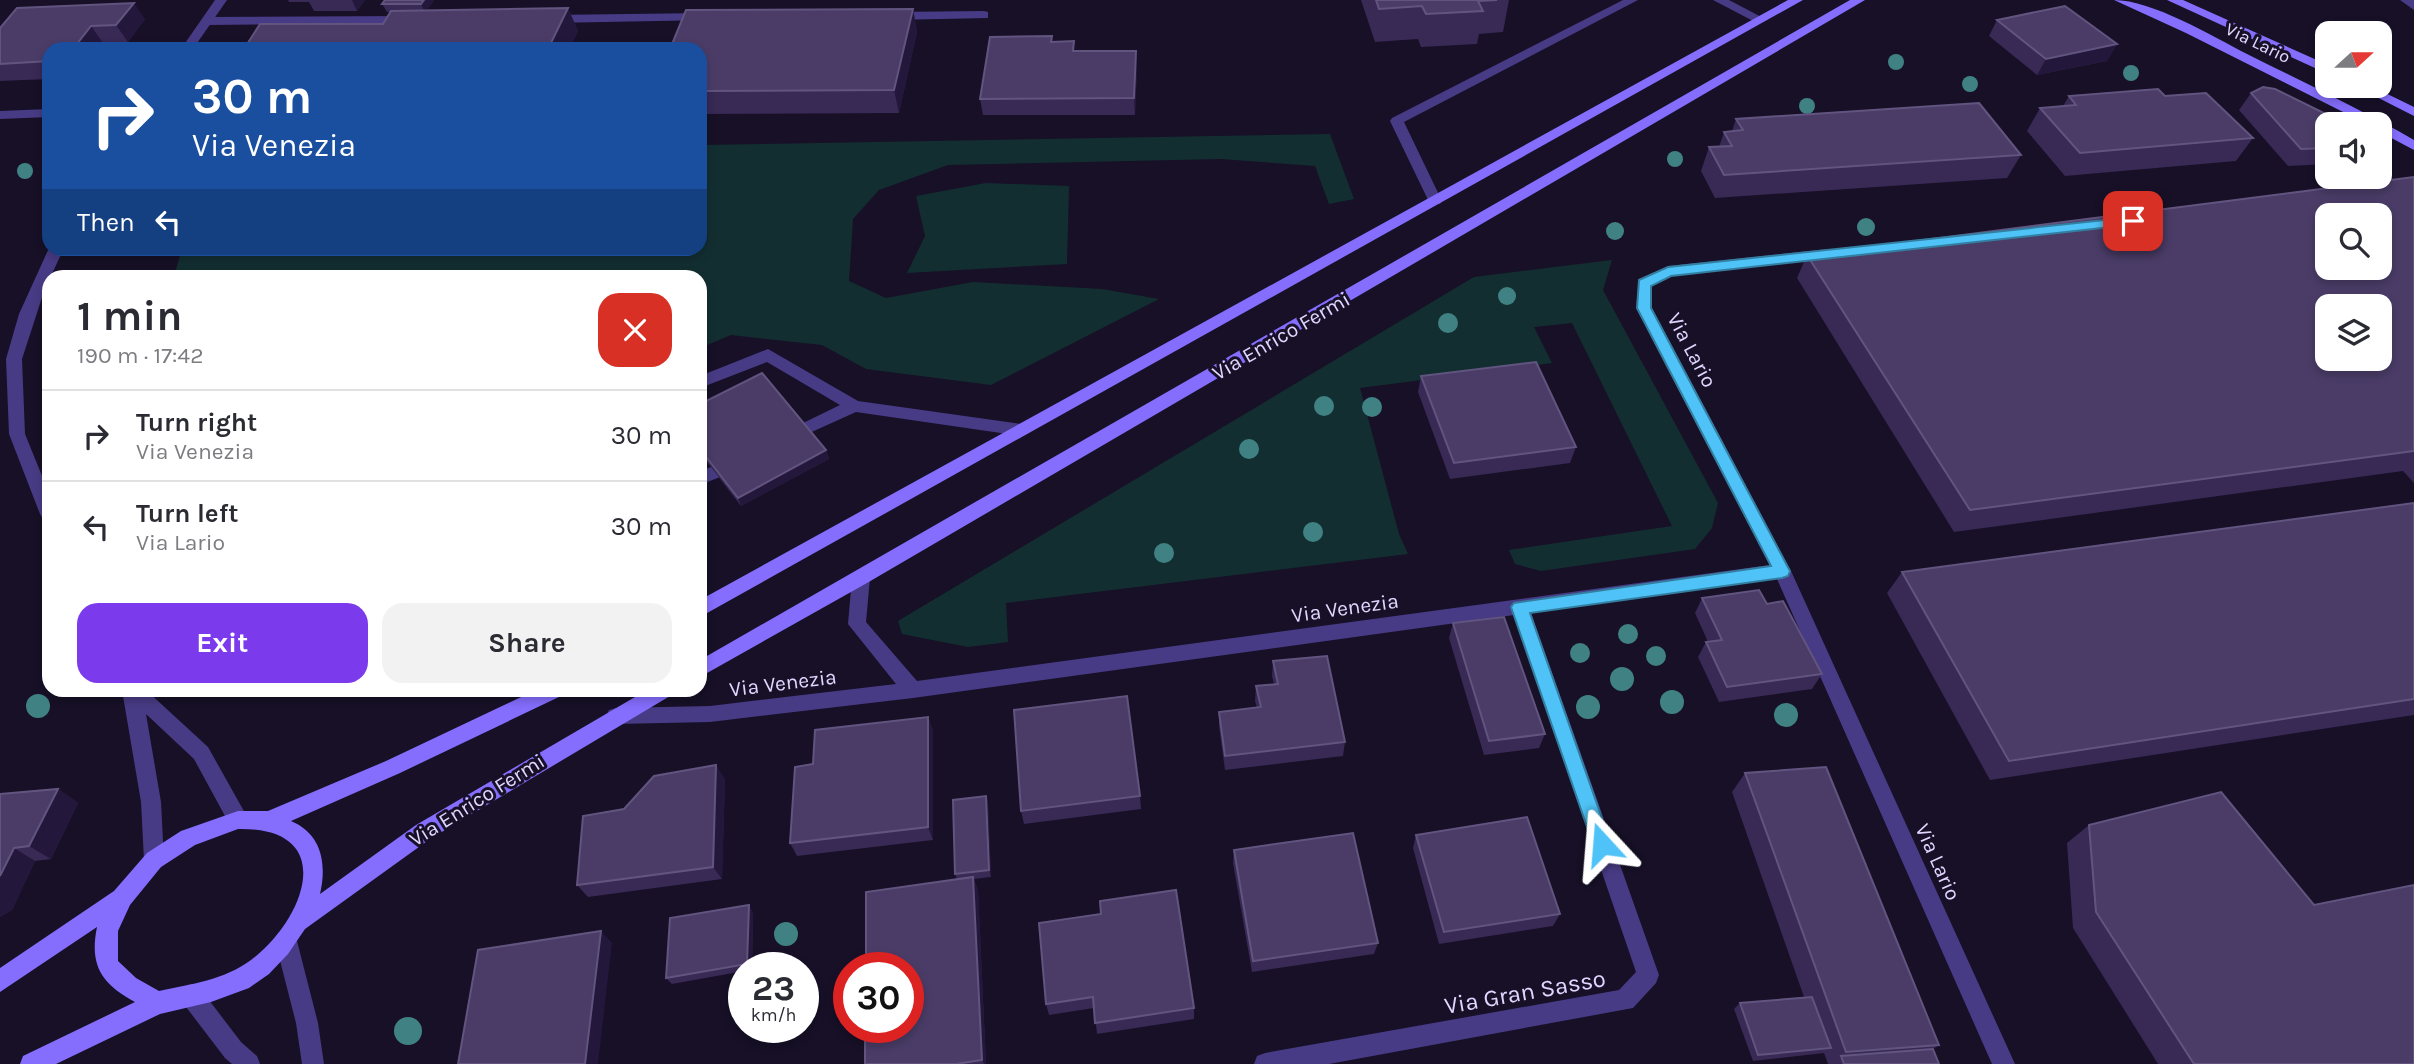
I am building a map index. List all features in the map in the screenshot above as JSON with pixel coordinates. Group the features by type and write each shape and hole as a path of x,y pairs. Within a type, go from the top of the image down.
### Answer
{"street":[{"path":"192,42 221,0"},
{"path":"1435,201 1397,121 1632,0"},
{"path":"1719,0 1761,20"},
{"name":"Via Enrico Fermi","path":"707,605 1797,0"},
{"name":"Via Enrico Fermi","path":"707,664 861,578 1859,0"},
{"name":"Via Lario","path":"2120,0 2190,30 2353,112"},
{"name":"Via Lario","path":"2174,0 2315,64"},
{"path":"2406,0 2414,6"},
{"path":"886,16 984,15"},
{"path":"538,19 718,17"},
{"path":"682,30 691,18"},
{"path":"206,21 428,20"},
{"path":"2385,98 2414,112"},
{"path":"0,115 42,113"},
{"name":"Via Lario","path":"2392,133 2414,146"},
{"name":"Via Lario","path":"1846,252 1668,271 1644,283 1644,308 1782,571 2004,1064"},
{"path":"42,281 7,361 17,435 42,497"},
{"path":"707,379 768,355 854,406 1021,430"},
{"path":"805,429 854,406"},
{"name":"Via Venezia","path":"615,716 710,715 913,690 1782,571"},
{"path":"861,578 857,624 913,690"},
{"name":"Via Gran Sasso","path":"1265,1064 1626,1000 1648,975 1520,607"},
{"path":"134,697 151,802 154,860"},
{"path":"141,697 201,753 238,820"},
{"path":"158,1003 128,986 107,966 107,930 122,898 154,860 188,838 238,820 270,820 393,767 539,697"},
{"name":"Via Enrico Fermi","path":"300,922 423,832 650,697"},
{"path":"31,1064 158,1003 241,980 274,954 300,922 314,890 313,854 298,834 270,820"},
{"path":"0,981 122,898"},
{"path":"286,941 307,1023 313,1064"},
{"path":"191,995 233,1050 249,1064"}],"green space":[{"path":"1330,134 1354,199 1329,204 1315,166 1221,159 948,165 879,190 853,219 849,281 886,298 973,282 1102,289 1159,299 991,385 866,369 822,345 731,335 707,345 707,270 176,270 180,256 707,256 707,145"},
{"path":"986,183 1069,186 1067,264 907,273 925,236 916,196"},
{"path":"1612,260 1603,290 1718,503 1712,528 1695,549 1541,571 1515,564 1509,550 1672,526 1572,323 1534,327 1552,363 1360,388 1399,534 1408,554 1006,603 1008,642 968,647 902,634 898,621 1474,277"}],"building":[{"path":"385,0 424,0 421,4 382,4"},
{"path":"1376,0 1497,0 1478,1 1483,11 1426,14 1422,6 1379,9"},
{"path":"134,3 116,25 91,26 78,42 42,42 42,61 0,64 0,28 17,8"},
{"path":"2065,6 2117,44 2046,59 1997,20"},
{"path":"568,8 551,42 248,42 260,24 383,24 391,11"},
{"path":"913,9 894,90 707,91 707,42 673,42 686,10"},
{"path":"1052,36 1051,42 1074,41 1073,51 1136,51 1134,98 980,99 990,37"},
{"path":"2263,87 2275,89 2322,112 2315,112 2315,148 2301,149 2251,93"},
{"path":"2158,89 2165,96 2206,93 2253,138 2080,153 2040,108 2076,105 2069,96"},
{"path":"1979,103 2021,155 1724,175 1709,147 1732,146 1724,132 1743,130 1736,119"},
{"path":"2414,177 2414,451 1970,510 1807,255 2321,189 2392,189 2392,180"},
{"path":"1536,362 1576,447 1454,463 1421,376"},
{"path":"762,373 826,450 738,498 707,458 707,400"},
{"path":"2414,503 2414,699 2009,761 1902,572"},
{"path":"1759,590 1767,604 1783,601 1822,674 1727,687 1706,642 1722,640 1702,598"},
{"path":"1504,617 1545,734 1489,741 1453,623"},
{"path":"1327,656 1345,742 1225,756 1219,712 1261,707 1256,686 1278,684 1273,661"},
{"path":"1127,696 1140,796 1021,811 1014,710"},
{"path":"928,717 928,827 790,843 795,767 813,764 815,730"},
{"path":"716,765 713,867 577,885 583,816 624,809 654,776"},
{"path":"1826,767 1939,1045 1846,1052 1745,773"},
{"path":"58,789 29,846 14,848 0,876 0,794"},
{"path":"2221,792 2314,905 2414,885 2414,1064 2194,1064 2096,912 2089,825"},
{"path":"986,796 989,870 955,874 953,800"},
{"path":"1527,817 1560,914 1444,932 1416,835"},
{"path":"1353,833 1378,943 1253,961 1234,850"},
{"path":"973,877 982,1060 956,1064 865,1064 865,1043 924,1043 924,952 866,952 866,892"},
{"path":"1176,890 1194,1008 1095,1023 1093,997 1046,1004 1039,923 1101,914 1100,901"},
{"path":"749,905 747,952 728,952 728,967 666,978 670,918"},
{"path":"601,931 585,1064 458,1064 478,950"},
{"path":"1812,997 1831,1048 1758,1055 1740,1003"},
{"path":"1933,1049 1939,1064 1844,1064 1841,1056"}],"route":[{"path":"1602,844 1520,607 1782,571 1644,308 1644,283 1668,271 2133,221"}]}
